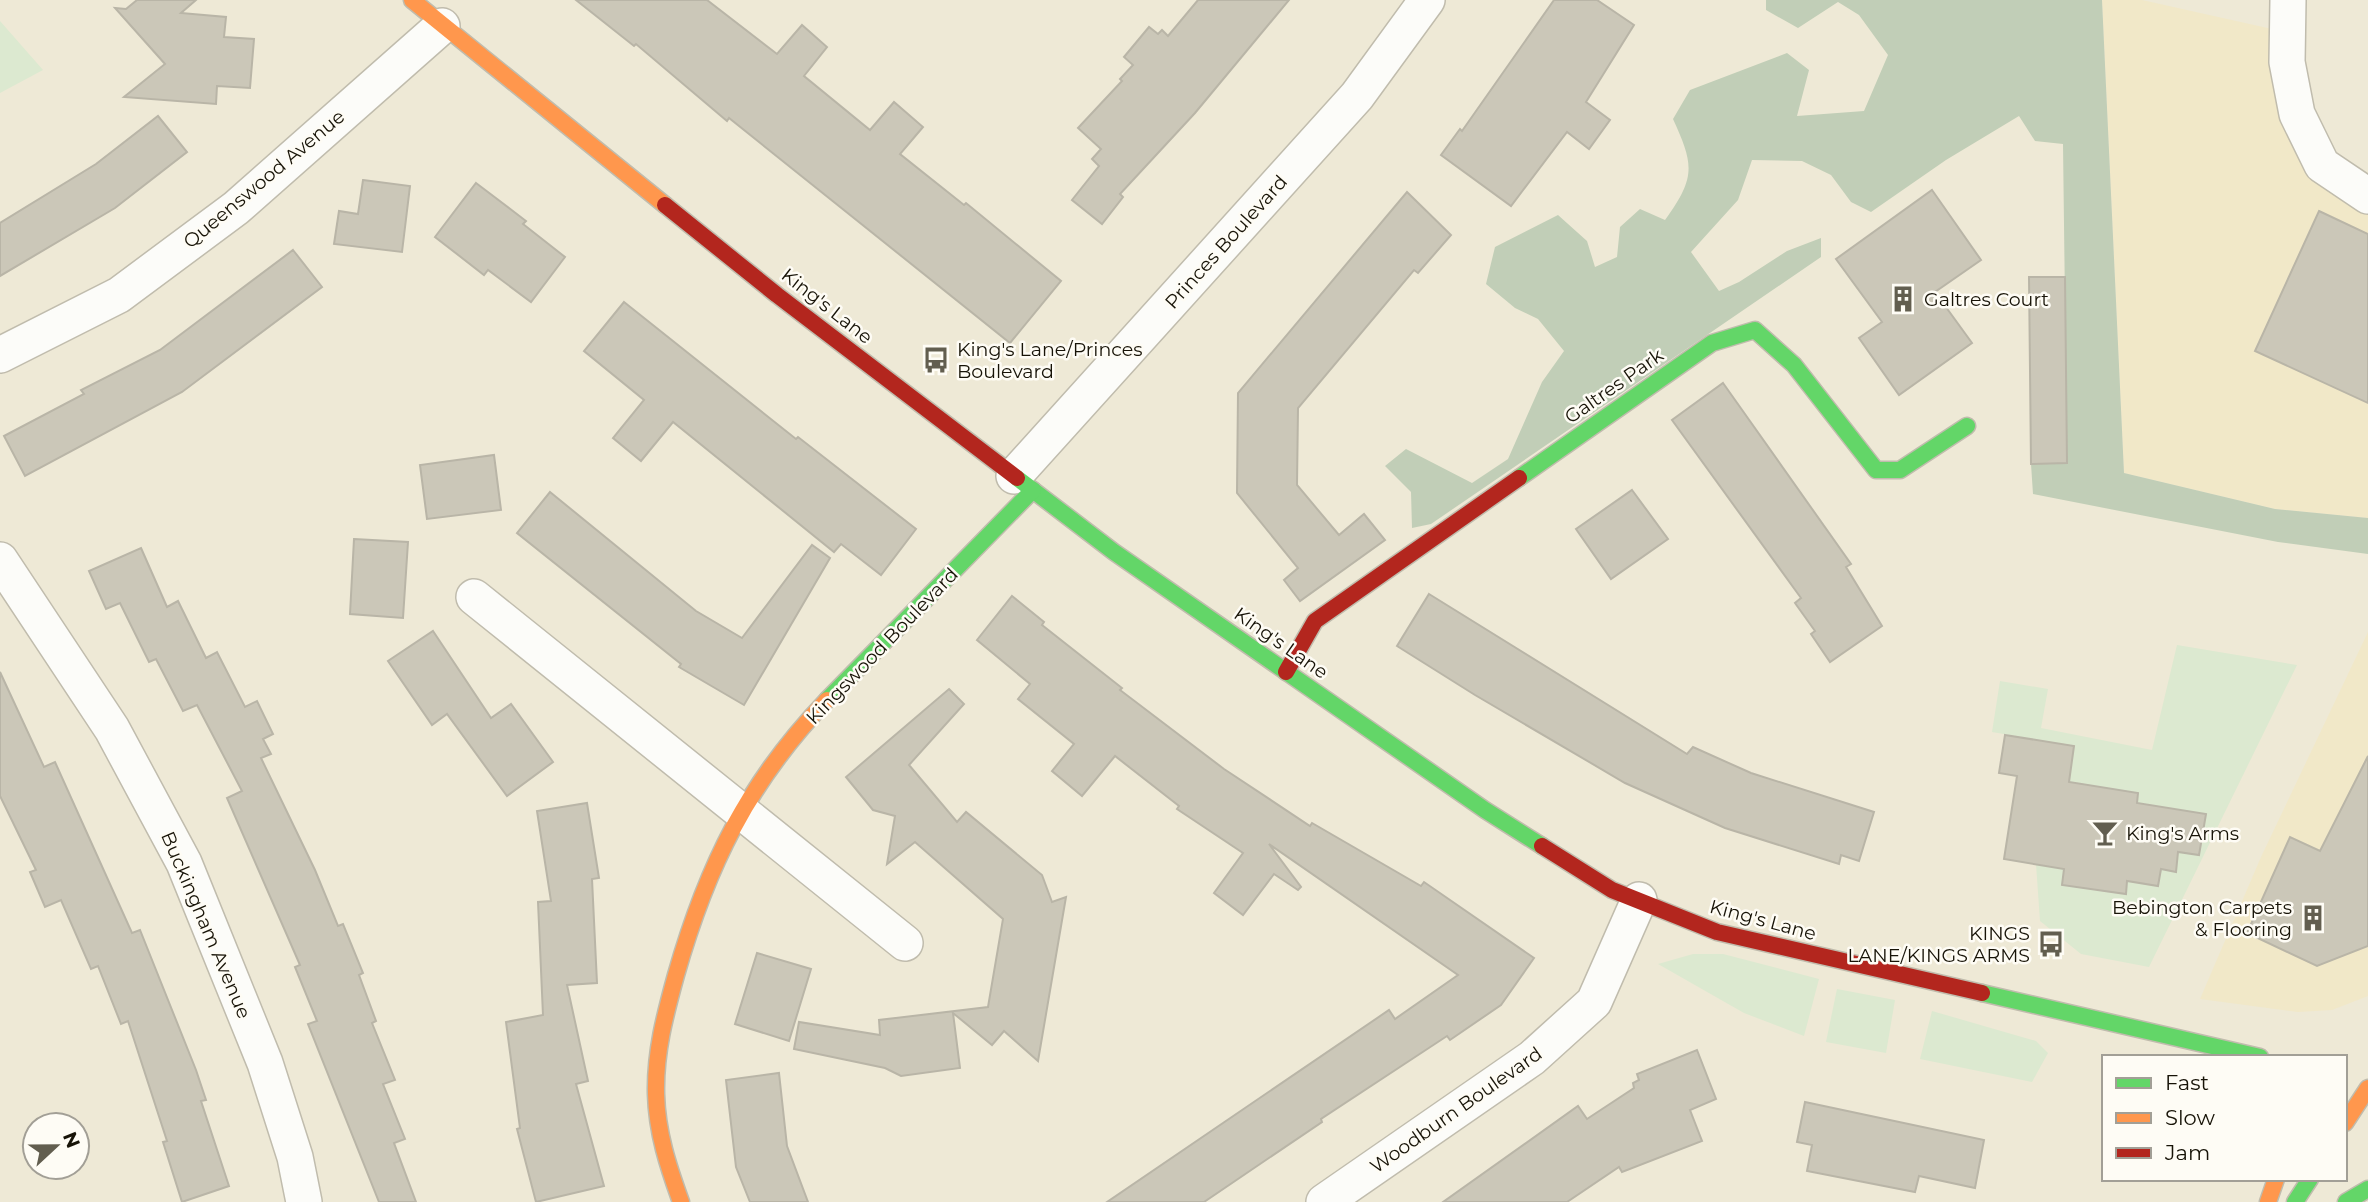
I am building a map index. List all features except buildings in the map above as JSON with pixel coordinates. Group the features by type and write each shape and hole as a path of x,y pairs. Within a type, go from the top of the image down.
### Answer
{"street":[{"name":"King's Lane","path":"412,0 777,295 1114,552 1485,810 1612,890 1717,932 1981,995 2252,1055"},
{"name":"Princes Boulevard","path":"1024,483 1357,96 1427,0"},
{"path":"2288,0 2287,62 2297,114 2322,165 2368,196"},
{"name":"Queenswood Avenue","path":"0,355 119,295 236,208 442,26"},
{"name":"Galtres Park","path":"1286,672 1315,621 1712,343 1755,330 1794,365 1876,470 1900,470 1967,426"},
{"name":"Kingswood Boulevard","path":"681,1202 662,1150 656,1094 659,1036 692,919 718,853 740,810 824,703 1024,483"},
{"name":"Buckingham Avenue","path":"0,559 112,729 184,863 265,1063 295,1157 304,1202"},
{"path":"474,597 905,943"},
{"name":"Woodburn Boulevard","path":"1324,1202 1532,1058 1594,1002 1639,900"},
{"path":"2211,1045 2227,1055"},
{"path":"2347,1120 2364,1083"},
{"path":"2268,1202 2275,1181"},
{"path":"2295,1202 2308,1181"},
{"path":"2346,1202 2368,1189"}],"shaded area":[{"path":"2102,0 2142,0 2272,29 2283,106 2368,213 2368,518 2275,509 2124,473"},
{"path":"2368,632 2368,996 2332,1010 2298,1012 2200,999 2261,857"}],"green space":[{"path":"1766,0 2102,0 2124,473 2275,509 2368,518 2368,554 2278,542 2033,494 2031,464 2067,463 2063,144 2035,141 2019,116 1946,160 1871,212 1851,202 1831,175 1802,161 1752,160 1738,200 1691,252 1719,291 1739,282 1787,251 1821,238 1821,257 1431,524 1412,528 1411,492 1385,466 1406,449 1472,483 1508,459 1542,382 1564,351 1538,319 1515,308 1486,284 1495,247 1558,215 1587,241 1595,267 1617,257 1620,227 1640,209 1665,220 1682,193 1687,181 1688,160 1673,119 1690,90 1787,53 1809,70 1797,116 1864,111 1888,55 1859,15 1838,2 1798,28 1766,10"},
{"path":"0,21 43,70 0,93"},
{"path":"2177,645 2297,665 2149,967 2081,954 2040,921 2036,864 2064,869 2062,885 2125,894 2127,881 2158,886 2161,869 2176,871 2178,852 2199,855 2206,814 2137,803 2138,793 2090,785 2067,789 2074,746 1992,732 2000,681 2048,689 2041,728 2152,750"},
{"path":"1693,954 1723,954 1819,979 1804,1036 1744,1013 1658,964"},
{"path":"1837,989 1895,1000 1886,1053 1826,1042"},
{"path":"1932,1011 2036,1041 2048,1053 2032,1082 1920,1059"}],"traffic: fast":[{"path":"1519,478 1712,343 1755,330 1794,365 1876,470 1900,470 1967,426"},
{"path":"1017,478 1114,552 1485,810 1542,846"},
{"path":"827,700 1033,490"},
{"path":"1982,993 2251,1055"},
{"path":"2295,1202 2309,1181"},
{"path":"2346,1202 2368,1189"}],"traffic: slow":[{"path":"412,0 665,205"},
{"path":"681,1202 664,1149 656,1094 659,1048 676,975 702,898 734,827 774,762 827,700"},
{"path":"2347,1120 2368,1088"},
{"path":"2268,1202 2275,1181"}],"traffic: jam":[{"path":"665,205 777,295 1017,478"},
{"path":"1286,672 1315,621 1519,478"},
{"path":"1542,846 1612,890 1717,932 1982,993"}],"place":[{"name":"Galtres Court","path":"1903,299"},
{"name":"King's Lane/Princes Boulevard","path":"936,360"},
{"name":"King's Arms","path":"2105,833"},
{"name":"Bebington Carpets & Flooring","path":"2313,918"},
{"name":"KINGS LANE/KINGS ARMS","path":"2051,944"}]}
